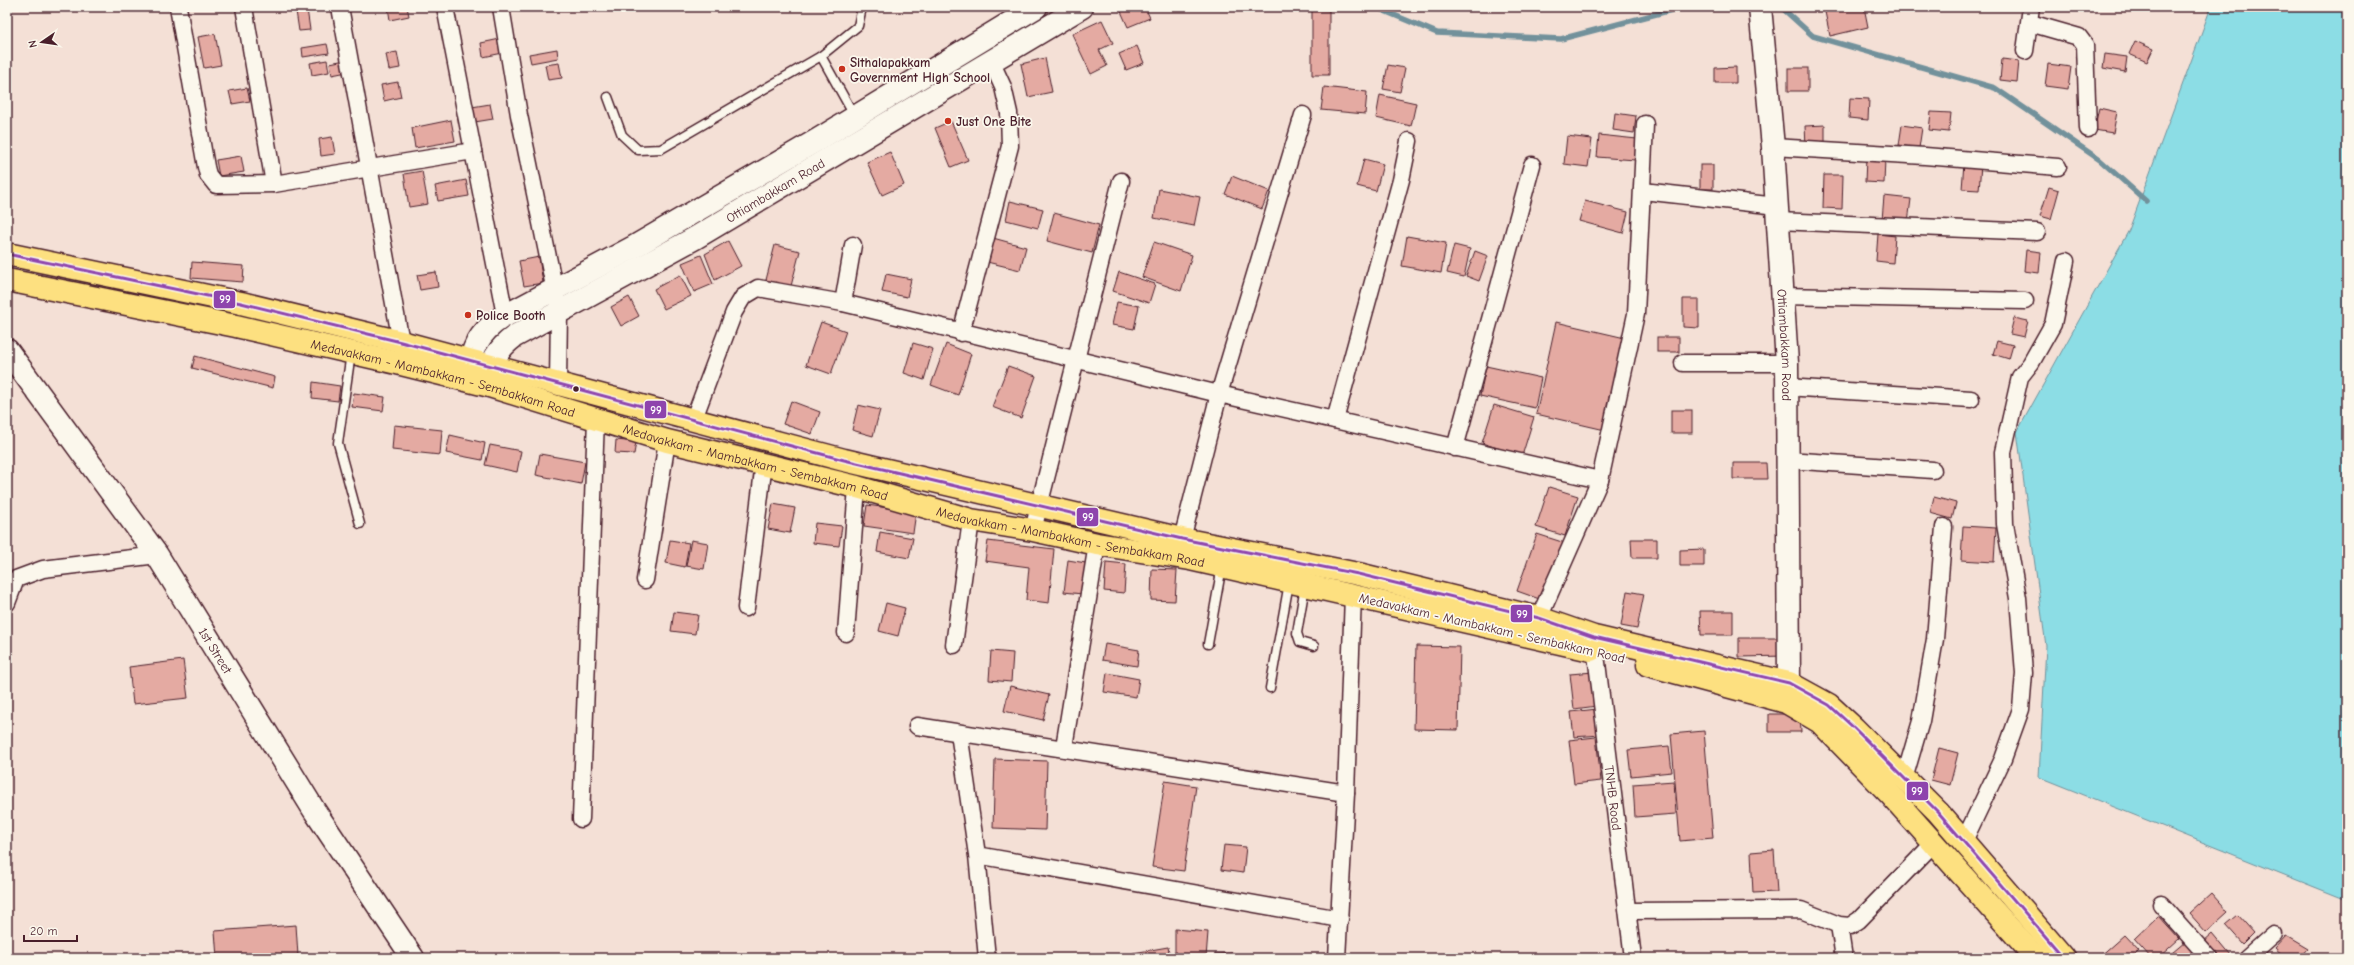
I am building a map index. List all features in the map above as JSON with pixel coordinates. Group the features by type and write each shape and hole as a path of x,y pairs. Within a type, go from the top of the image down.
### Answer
{"main road":[{"name":"Medavakkam - Mambakkam - Sembakkam Road","path":"7,254 241,304 401,342 467,370"},
{"name":"Medavakkam - Mambakkam - Sembakkam Road","path":"7,280 236,326 351,352 467,370 488,375 558,383 693,421 844,460 1040,504 1182,539 1358,574 1539,618 1595,644 1786,702 1820,722 1889,793 2036,958"},
{"name":"Medavakkam - Mambakkam - Sembakkam Road","path":"488,375 596,419 667,441 857,487 971,520 1033,530 1097,544 1222,566 1353,595 1789,683 1829,705 1904,779 1964,841 2064,958"}],"street":[{"path":"178,7 208,175 216,185 274,184 473,152"},
{"path":"244,7 274,184"},
{"path":"340,7 368,169 401,342"},
{"path":"446,7 505,315"},
{"path":"501,7 519,115 559,312 558,383"},
{"name":"Ottiambakkam Road","path":"467,370 478,340 486,327 505,315 638,244 856,117 1036,7"},
{"name":"Ottiambakkam Road","path":"488,375 500,348 515,336 695,238 1082,7"},
{"name":"Ottiambakkam Road","path":"1760,7 1773,147 1787,363 1789,683"},
{"path":"2025,51 2031,15 2079,38 2086,45 2088,129"},
{"path":"961,333 1010,146 1009,113 1003,87 991,61"},
{"path":"1182,539 1220,394 1303,115"},
{"path":"1539,618 1600,480 1636,314 1645,124"},
{"path":"1335,420 1401,180 1409,142"},
{"path":"1773,147 1925,156 2058,167"},
{"path":"1455,448 1532,165"},
{"path":"1033,530 1121,181"},
{"path":"1643,191 1777,213 2037,232"},
{"path":"843,303 853,245"},
{"path":"1964,841 2004,759 2021,709 2024,673 2018,598 2005,524 2003,452 2020,377 2032,363 2053,324 2066,262"},
{"path":"693,421 734,312 743,297 758,288 843,303 1076,361 1600,480"},
{"path":"1782,296 2025,301"},
{"name":"1st Street","path":"7,350 157,555 314,810 413,958"},
{"path":"1683,363 1787,363"},
{"path":"1786,387 1972,399"},
{"path":"581,819 596,419"},
{"path":"645,580 667,441"},
{"path":"1788,460 1933,470"},
{"path":"746,608 764,464"},
{"path":"846,633 857,487"},
{"path":"954,645 971,520"},
{"path":"1904,779 1920,721 1935,639 1944,527"},
{"path":"1064,747 1097,544"},
{"path":"7,603 16,579 44,569 157,555"},
{"path":"1337,958 1346,793 1353,595"},
{"name":"TNHB Road","path":"1595,644 1633,958"},
{"path":"917,726 1064,747 1346,793"},
{"path":"959,733 977,855 987,958"},
{"path":"1628,911 1801,910 1839,926 1850,926 1859,920 1933,844"},
{"path":"977,855 1340,919"},
{"path":"2161,904 2209,958"},
{"path":"1839,926 1844,958"},
{"path":"2247,958 2274,934"}],"lane":[{"path":"608,97 622,135 638,150 661,149 821,56 858,26 862,7"},
{"path":"821,56 856,117"},
{"path":"351,352 338,443 360,524"},
{"path":"1208,644 1222,566"},
{"path":"1297,582 1296,633 1300,642 1314,646"},
{"path":"1270,688 1297,582"}],"water":[{"path":"2211,7 2347,7 2347,900 2039,777 2046,646 2017,432 2129,230"}],"building":[{"path":"388,7 407,7 409,16 390,20"},
{"path":"1119,7 1145,7 1150,18 1128,27"},
{"path":"1824,7 1864,7 1868,27 1830,36"},
{"path":"307,9 310,30 299,31 296,11"},
{"path":"1312,9 1329,10 1329,75 1312,75"},
{"path":"1102,20 1113,43 1099,50 1107,66 1091,74 1072,34"},
{"path":"215,34 221,65 204,68 198,37"},
{"path":"500,39 503,53 483,57 481,43"},
{"path":"2135,41 2153,49 2147,62 2129,54"},
{"path":"327,44 329,53 303,57 302,48"},
{"path":"1137,46 1144,63 1126,70 1119,54"},
{"path":"557,49 558,58 531,63 529,54"},
{"path":"397,52 400,68 389,70 386,54"},
{"path":"2105,54 2127,57 2125,72 2103,68"},
{"path":"1045,58 1052,92 1028,97 1021,64"},
{"path":"2002,59 2019,61 2017,82 2000,80"},
{"path":"327,60 329,72 312,75 310,63"},
{"path":"345,60 347,72 332,75 330,63"},
{"path":"559,63 562,78 548,80 545,65"},
{"path":"2048,64 2071,67 2068,89 2045,86"},
{"path":"1388,65 1405,68 1400,92 1383,89"},
{"path":"1736,67 1736,83 1715,83 1715,68"},
{"path":"1788,68 1808,68 1808,91 1788,91"},
{"path":"398,82 401,97 384,101 381,85"},
{"path":"1324,87 1367,92 1365,114 1321,110"},
{"path":"247,88 250,101 232,104 229,91"},
{"path":"1380,95 1416,103 1411,126 1376,118"},
{"path":"1850,98 1869,99 1868,120 1849,118"},
{"path":"490,104 493,119 475,122 472,107"},
{"path":"2099,108 2117,112 2113,133 2094,130"},
{"path":"1931,112 1951,113 1949,132 1929,130"},
{"path":"1615,113 1636,116 1634,133 1613,130"},
{"path":"451,120 455,141 415,148 412,128"},
{"path":"951,121 968,160 951,167 935,128"},
{"path":"1825,125 1825,145 1806,146 1805,126"},
{"path":"1902,125 1922,128 1919,148 1899,145"},
{"path":"1599,135 1637,139 1635,160 1597,157"},
{"path":"1567,136 1592,139 1588,167 1564,164"},
{"path":"332,137 335,154 321,156 319,139"},
{"path":"890,152 904,185 882,195 867,162"},
{"path":"241,156 244,172 219,176 216,160"},
{"path":"1866,158 1885,159 1884,183 1865,182"},
{"path":"1364,159 1383,164 1376,191 1357,186"},
{"path":"1964,163 1981,165 1979,190 1962,189"},
{"path":"1700,165 1713,165 1713,189 1700,189"},
{"path":"422,171 428,204 409,207 404,174"},
{"path":"1824,175 1843,175 1842,209 1823,208"},
{"path":"1232,176 1269,191 1262,209 1225,194"},
{"path":"466,180 469,196 438,201 435,186"},
{"path":"2049,187 2059,190 2051,219 2040,216"},
{"path":"1159,189 1200,197 1194,226 1154,218"},
{"path":"1884,196 1911,199 1908,222 1882,220"},
{"path":"1010,201 1043,209 1038,228 1006,220"},
{"path":"1585,201 1628,212 1623,233 1579,221"},
{"path":"1054,213 1099,225 1092,253 1047,241"},
{"path":"1878,234 1895,236 1893,263 1876,261"},
{"path":"1407,236 1446,243 1441,273 1402,266"},
{"path":"993,238 1026,247 1020,270 987,262"},
{"path":"728,241 741,266 715,280 705,254"},
{"path":"1154,242 1192,255 1181,291 1142,277"},
{"path":"775,245 800,251 791,286 766,280"},
{"path":"1454,245 1470,249 1464,277 1447,273"},
{"path":"2026,250 2041,252 2039,273 2024,271"},
{"path":"1475,251 1488,256 1479,281 1466,276"},
{"path":"701,255 713,284 694,292 682,263"},
{"path":"539,257 543,283 524,286 519,261"},
{"path":"192,262 244,266 243,282 191,278"},
{"path":"436,272 438,287 420,290 417,275"},
{"path":"1119,272 1155,284 1149,303 1113,291"},
{"path":"886,274 911,279 907,297 882,292"},
{"path":"680,275 691,296 664,309 654,289"},
{"path":"629,297 639,316 621,326 611,307"},
{"path":"1683,299 1699,299 1699,328 1683,327"},
{"path":"1117,302 1139,306 1134,329 1112,325"},
{"path":"2014,318 2028,321 2024,337 2010,334"},
{"path":"821,322 846,331 831,374 806,365"},
{"path":"1556,322 1625,338 1605,430 1536,414"},
{"path":"1657,337 1679,337 1679,352 1657,352"},
{"path":"1997,341 2013,345 2009,359 1993,354"},
{"path":"913,343 933,349 924,380 904,373"},
{"path":"946,344 971,354 958,395 931,385"},
{"path":"195,356 275,377 273,388 192,368"},
{"path":"1008,366 1036,376 1021,418 992,407"},
{"path":"1486,366 1541,378 1535,408 1480,396"},
{"path":"313,382 340,386 338,401 312,398"},
{"path":"354,393 385,397 383,411 352,407"},
{"path":"791,401 820,412 812,434 783,424"},
{"path":"858,405 880,410 873,436 852,430"},
{"path":"1494,405 1534,417 1522,456 1482,443"},
{"path":"1671,410 1692,410 1692,433 1671,433"},
{"path":"394,425 442,430 440,455 392,450"},
{"path":"450,435 485,443 482,460 446,453"},
{"path":"616,440 636,442 634,454 615,453"},
{"path":"490,445 521,451 517,472 485,465"},
{"path":"540,454 585,462 581,484 536,475"},
{"path":"1733,463 1766,463 1767,479 1733,479"},
{"path":"1549,487 1578,496 1565,536 1536,527"},
{"path":"1934,497 1956,503 1952,519 1930,513"},
{"path":"773,504 795,508 790,533 768,529"},
{"path":"867,505 916,512 913,533 864,526"},
{"path":"815,523 842,526 839,546 813,543"},
{"path":"1963,526 1996,528 1994,562 1961,560"},
{"path":"880,532 913,538 909,558 877,552"},
{"path":"1537,534 1565,543 1545,601 1517,591"},
{"path":"1631,539 1657,539 1657,558 1632,558"},
{"path":"670,540 689,543 685,567 666,563"},
{"path":"691,540 708,543 704,569 686,566"},
{"path":"988,541 1054,549 1049,603 1026,600 1029,567 985,561"},
{"path":"1704,549 1704,566 1680,566 1680,550"},
{"path":"1068,560 1086,563 1082,594 1064,592"},
{"path":"1106,562 1126,564 1124,593 1104,591"},
{"path":"1152,569 1177,570 1175,601 1151,600"},
{"path":"1627,591 1644,594 1637,629 1621,626"},
{"path":"886,603 905,608 898,636 879,631"},
{"path":"1700,611 1733,611 1733,635 1701,635"},
{"path":"674,612 698,615 695,634 671,631"},
{"path":"1739,638 1786,638 1786,656 1739,657"},
{"path":"1105,644 1139,650 1137,666 1102,660"},
{"path":"1416,646 1460,647 1458,730 1414,729"},
{"path":"991,651 1013,653 1011,682 989,680"},
{"path":"183,660 188,698 133,704 129,667"},
{"path":"1593,672 1597,706 1574,709 1570,674"},
{"path":"1107,673 1139,679 1136,697 1104,692"},
{"path":"1010,686 1049,695 1043,720 1004,711"},
{"path":"1597,709 1600,735 1574,737 1571,712"},
{"path":"1769,714 1800,714 1801,732 1769,732"},
{"path":"1704,731 1713,838 1680,841 1671,734"},
{"path":"1596,737 1601,781 1574,784 1569,740"},
{"path":"1669,746 1672,772 1631,776 1628,750"},
{"path":"1939,748 1958,753 1950,785 1931,780"},
{"path":"995,759 1047,761 1045,830 993,828"},
{"path":"1165,781 1196,786 1184,871 1152,867"},
{"path":"1674,781 1676,814 1635,817 1633,784"},
{"path":"1224,845 1246,847 1243,873 1221,870"},
{"path":"1774,850 1777,892 1753,893 1751,852"},
{"path":"2211,893 2228,912 2206,932 2189,913"},
{"path":"2238,915 2254,933 2243,944 2226,925"},
{"path":"2158,916 2179,939 2158,958 2151,958 2134,939"},
{"path":"296,925 298,956 217,958 215,931"},
{"path":"1175,929 1208,932 1206,958 1175,958"},
{"path":"2212,933 2231,956 2229,958 2216,958 2202,942"},
{"path":"2124,935 2139,951 2132,958 2098,958"},
{"path":"2286,936 2308,949 2300,958 2284,958 2274,949"},
{"path":"2186,942 2198,955 2195,958 2167,958"},
{"path":"1168,947 1170,958 1134,958 1133,953"},
{"path":"1234,953 1234,958 1216,958 1215,954"}],"waterway":[{"path":"1375,7 1437,33 1561,39 1683,7"},
{"path":"1781,7 1813,36 1995,88 2100,160 2146,201"}],"transit line":[{"name":"99","path":"7,254 241,303 401,342 844,460 1182,539 1358,574 1539,618 1594,637 1789,683 1829,705 1854,728 1938,812 2064,958"}],"place":[{"name":"Sithalapakkam Government High School","path":"842,69"},
{"name":"Just One Bite","path":"948,121"},
{"name":"Police Booth","path":"468,315"}]}
